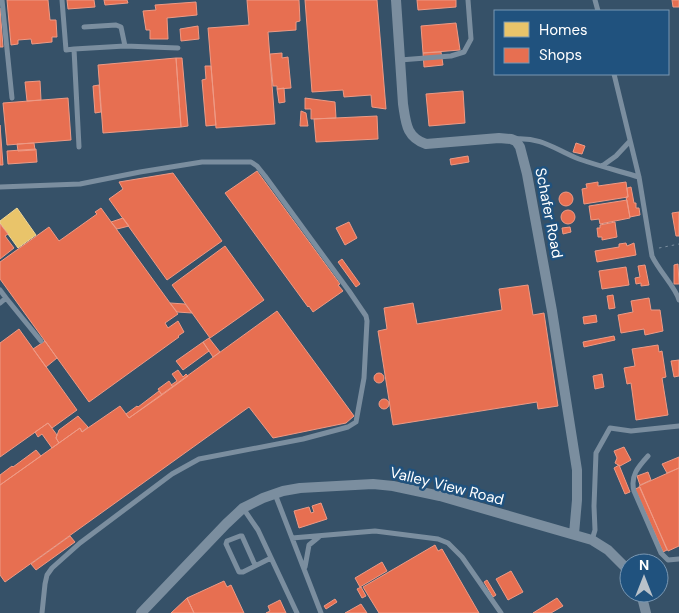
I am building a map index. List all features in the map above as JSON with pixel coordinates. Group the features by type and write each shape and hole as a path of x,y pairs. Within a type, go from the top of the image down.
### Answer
{"street":[{"path":"396,0 406,121 410,135 418,142 426,144 511,139"},
{"name":"Schafer Road","path":"511,139 520,146 528,174 552,311 577,470 574,534"},
{"name":"Valley View Road","path":"141,613 243,508 263,498 300,488 373,484 393,486 440,496 592,540 608,550 619,561"}],"lane":[{"path":"2,0 12,98"},
{"path":"62,0 66,50 125,46 178,48"},
{"path":"400,60 451,56 464,52 471,39 468,0"},
{"path":"84,27 118,26 123,29 125,46"},
{"path":"74,49 79,147"},
{"path":"614,75 639,178 651,250 657,267 678,295 679,300"},
{"path":"511,139 526,138 541,141 569,155 639,178"},
{"path":"602,166 621,152 630,141"},
{"path":"0,187 80,184 202,162 251,162 257,166 277,192 349,291 367,321 364,378 356,422 348,427 303,439 199,459 172,474 80,543 52,568 47,575 45,584 42,613"},
{"path":"0,290 40,341"},
{"path":"0,303 6,298"},
{"path":"592,540 595,530 596,453 610,428 631,431 679,426"},
{"path":"648,456 638,467 633,478 634,491 661,553 668,560 679,559"},
{"path":"275,494 321,613"},
{"path":"243,508 255,524 296,613"},
{"path":"292,538 375,531 438,538 448,543 462,557 501,613"},
{"path":"305,572 305,558 309,545 321,535"},
{"path":"255,565 242,536 227,541 226,544 239,572 255,565 271,558"}],"path":[{"path":"651,250 679,244"}],"building: Homes":[{"path":"17,208 36,235 18,248 0,223"}],"building: Shops":[{"path":"7,0 48,0 50,20 56,20 57,37 52,37 52,42 32,44 31,39 18,40 18,44 11,45"},
{"path":"67,0 94,0 95,7 68,9"},
{"path":"104,0 127,0 128,3 105,5"},
{"path":"247,0 299,0 300,21 296,22 296,30 268,32 275,124 216,128 208,28 249,25"},
{"path":"305,0 377,0 386,109 372,107 371,95 344,97 343,90 312,92"},
{"path":"417,0 456,0 456,7 418,10"},
{"path":"672,0 679,0 679,7 673,7"},
{"path":"196,2 197,15 167,18 168,39 150,39 150,30 146,30 143,11 156,10 155,5"},
{"path":"0,8 3,47 0,47"},
{"path":"456,23 460,50 423,53 421,26"},
{"path":"198,26 199,39 181,41 180,29"},
{"path":"441,52 443,65 424,67 423,53"},
{"path":"282,53 282,58 288,57 291,88 277,89 277,86 273,86 270,54"},
{"path":"176,58 182,58 188,126 181,127"},
{"path":"176,58 181,127 103,133 98,65"},
{"path":"205,66 211,66 216,125 206,126 202,80 206,79"},
{"path":"40,81 41,100 27,101 25,82"},
{"path":"99,85 101,112 95,113 93,86"},
{"path":"284,88 285,102 279,103 277,89"},
{"path":"463,91 465,123 429,126 426,94"},
{"path":"68,98 71,140 7,145 3,103"},
{"path":"305,98 335,102 336,118 311,119 311,109 305,109"},
{"path":"301,111 306,113 308,126 300,126"},
{"path":"377,116 378,139 316,142 314,119"},
{"path":"0,125 3,165 0,165"},
{"path":"34,143 35,150 18,151 17,144"},
{"path":"576,143 585,146 582,154 573,152"},
{"path":"36,149 37,162 8,164 7,151"},
{"path":"468,156 469,162 451,165 450,159"},
{"path":"257,171 340,284 338,285 343,291 313,312 225,193"},
{"path":"173,173 222,241 167,280 109,199 123,189 119,182"},
{"path":"598,182 598,186 626,182 628,197 584,204 582,189 587,188 586,184"},
{"path":"631,187 634,203 636,203 636,208 639,208 640,215 630,217 626,197 628,197 627,188"},
{"path":"566,192 571,194 573,199 571,204 566,206 561,204 559,199 561,194"},
{"path":"627,200 630,218 600,224 599,219 591,220 589,206"},
{"path":"101,208 178,314 165,323 168,328 178,321 184,332 89,402 0,279 0,262 49,227 59,241 97,214 95,212"},
{"path":"568,210 573,212 575,217 573,222 568,224 563,222 561,217 563,212"},
{"path":"679,212 679,236 676,236 672,213"},
{"path":"123,218 129,226 117,229 111,222"},
{"path":"349,222 357,238 345,245 336,228"},
{"path":"615,222 617,237 602,240 602,237 598,237 597,228 600,228 600,225"},
{"path":"0,224 8,234 5,236 14,248 0,259"},
{"path":"570,227 571,232 563,234 562,228"},
{"path":"626,243 627,246 634,243 636,255 597,262 595,251 619,247 619,244"},
{"path":"225,246 264,300 210,338 172,285"},
{"path":"342,259 360,284 356,287 338,262"},
{"path":"678,264 679,284 674,284 674,265"},
{"path":"645,265 649,285 641,286 641,283 636,284 635,278 640,277 638,266"},
{"path":"626,267 629,285 602,289 599,271"},
{"path":"528,285 533,315 544,313 558,406 538,409 537,402 393,425 378,331 387,329 384,308 413,303 417,324 502,310 499,289"},
{"path":"613,295 615,308 609,309 607,296"},
{"path":"649,298 651,310 660,310 663,331 645,335 644,329 621,333 618,315 633,312 631,301"},
{"path":"170,303 185,304 192,313 177,312"},
{"path":"277,311 354,416 346,423 273,438 249,407 5,582 0,575 0,485 80,428 82,432 120,406 129,418"},
{"path":"596,315 597,322 584,324 583,317"},
{"path":"19,329 77,410 52,428 48,423 0,457 0,343"},
{"path":"614,336 615,340 584,347 583,342"},
{"path":"209,338 220,352 213,357 203,342"},
{"path":"45,341 57,358 46,367 33,349"},
{"path":"203,342 209,351 183,370 176,361"},
{"path":"658,345 659,352 662,351 666,377 662,378 668,415 636,420 631,383 627,384 624,368 635,366 632,349"},
{"path":"679,360 679,376 674,377 671,361"},
{"path":"178,370 183,377 186,374 188,376 173,387 171,385 177,381 172,374"},
{"path":"379,373 384,378 379,383 374,378"},
{"path":"602,374 604,387 595,389 593,376"},
{"path":"169,381 173,387 162,395 158,389"},
{"path":"159,391 162,395 129,418 126,414"},
{"path":"384,399 389,404 384,409 379,404"},
{"path":"78,416 88,427 82,432 80,428 59,443 56,438 59,430"},
{"path":"48,423 57,435 56,438 59,443 52,448 42,434 38,437 35,432"},
{"path":"624,447 631,460 620,466 615,463 617,458 614,451"},
{"path":"36,450 41,456 0,485 0,475"},
{"path":"679,457 679,468 667,473 662,464"},
{"path":"619,465 630,492 625,494 614,468"},
{"path":"679,468 679,546 668,551 639,486"},
{"path":"648,472 651,480 640,485 637,476"},
{"path":"640,487 667,550 663,552 635,489"},
{"path":"321,503 327,519 299,528 294,511 309,507 311,513 314,512 312,506"},
{"path":"70,536 75,542 36,570 31,564"},
{"path":"435,545 438,551 442,549 479,613 379,613 363,587"},
{"path":"382,562 387,571 360,587 355,578"},
{"path":"511,571 523,592 508,600 496,579"},
{"path":"487,580 496,595 493,597 484,582"},
{"path":"224,581 227,587 231,585 244,613 194,613 187,598"},
{"path":"361,587 366,596 362,598 357,589"},
{"path":"187,598 194,613 171,613"},
{"path":"557,598 563,606 551,613 533,613"},
{"path":"335,599 337,602 326,609 324,606"},
{"path":"280,600 286,613 266,613 270,611 268,606"},
{"path":"361,604 367,613 345,613"}]}
